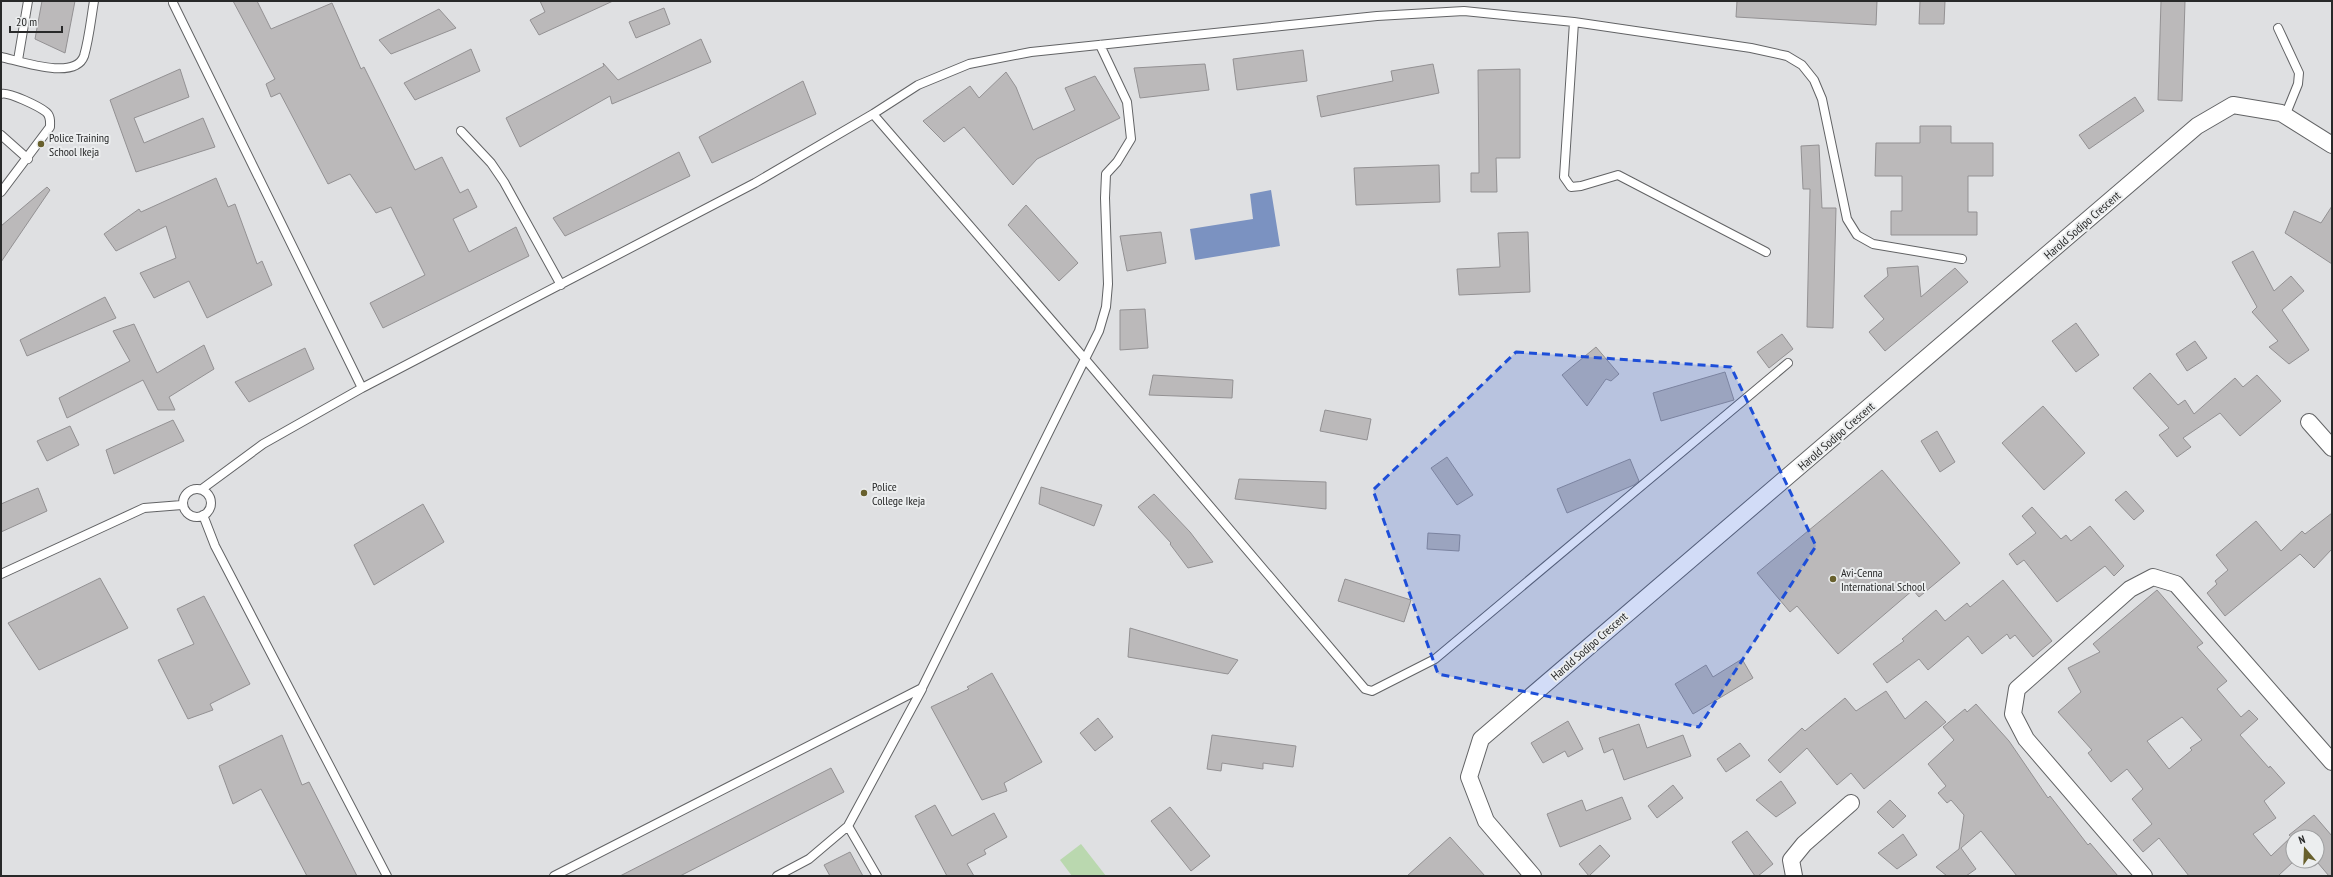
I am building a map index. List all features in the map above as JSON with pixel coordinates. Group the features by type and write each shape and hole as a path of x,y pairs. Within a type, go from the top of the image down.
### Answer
{"street":[{"name":"Harold Sodipo Crescent","path":"1533,876 1486,821 1469,777 1481,739 2197,126 2233,105 2281,113 2332,145"},
{"path":"2310,422 2332,448"},
{"path":"2144,876 2026,739 2013,714 2017,689 2130,589 2153,577 2176,584 2332,762"},
{"path":"1794,876 1791,860 1804,844 1851,803"}],"lane":[{"path":"18,60 28,1"},
{"path":"1,57 63,70 76,66 83,57 94,1"},
{"path":"173,3 362,388"},
{"path":"202,489 263,444 362,388 755,183 873,114 918,85 969,64 1031,52 1377,16 1464,11 1574,22 1751,48 1787,56 1802,65 1814,80 1822,100 1847,219 1857,235 1873,244 1962,259"},
{"path":"1574,22 1564,177 1571,187 1581,186 1618,175 1766,252"},
{"path":"2278,28 2299,73 2298,84 2285,116"},
{"path":"777,876 809,859 848,826 922,688 1099,331 1106,307 1108,284 1105,198 1106,174 1117,162 1130,139 1127,102 1100,45"},
{"path":"1,94 11,94 46,112 50,119 50,127 28,159 1,192"},
{"path":"873,114 1085,359 1365,689 1372,691 1435,659 1788,363"},
{"path":"461,131 491,163 504,182 561,285"},
{"path":"1,136 28,159"},
{"path":"195,488 202,489 210,498 208,511 203,515 190,515 185,511 182,505 183,497 188,491 195,488"},
{"path":"1,574 144,508 182,505"},
{"path":"203,515 215,546 387,876"},
{"path":"554,876 922,688"},
{"path":"848,826 878,876"}],"highlighted area":[{"path":"1516,352 1731,367 1816,546 1699,727 1438,674 1373,490"}],"green space":[{"path":"1081,844 1106,876 1072,876 1060,860"}],"water":[{"path":"1271,190 1280,246 1195,260 1190,229 1253,219 1250,194"}],"building":[{"path":"42,1 75,1 65,53 35,39"},
{"path":"233,1 257,1 271,29 332,3 361,69 364,67 415,170 442,157 460,193 468,189 477,207 453,219 469,252 516,227 529,256 383,328 370,303 425,275 391,207 376,213 350,174 328,184 280,93 271,97 266,84 275,79"},
{"path":"540,1 613,1 539,35 530,20 545,12"},
{"path":"1737,1 1877,1 1876,25 1736,17"},
{"path":"1920,1 1945,1 1944,24 1919,24"},
{"path":"2161,1 2185,1 2182,101 2158,100"},
{"path":"664,8 670,24 636,38 629,22"},
{"path":"439,9 456,28 391,54 379,40"},
{"path":"701,39 711,62 612,104 610,96 520,147 506,118 604,66 603,63 618,80"},
{"path":"471,49 480,71 415,100 404,83"},
{"path":"1303,50 1307,81 1237,90 1233,59"},
{"path":"1205,64 1209,90 1140,98 1134,68"},
{"path":"1433,64 1439,93 1321,117 1317,96 1393,81 1391,71"},
{"path":"180,69 189,97 134,118 144,143 203,118 215,147 136,172 110,100"},
{"path":"1520,69 1520,158 1496,158 1497,192 1471,192 1471,173 1479,173 1478,70"},
{"path":"1006,72 1016,87 1033,130 1075,110 1065,88 1095,76 1120,118 1037,159 1013,185 964,127 944,142 923,121 970,86 979,98"},
{"path":"803,81 816,114 712,163 699,137"},
{"path":"2135,97 2144,111 2089,149 2079,135"},
{"path":"1920,126 1951,126 1951,143 1993,143 1993,176 1968,176 1968,212 1977,212 1977,235 1891,235 1891,211 1902,211 1902,176 1875,176 1876,143 1920,143"},
{"path":"1819,145 1822,208 1836,208 1833,328 1807,327 1810,189 1803,189 1801,146"},
{"path":"679,152 690,176 565,236 553,218"},
{"path":"1439,165 1440,202 1356,205 1354,168"},
{"path":"216,178 228,207 235,204 257,264 262,261 272,285 207,318 189,281 154,298 140,273 176,258 166,226 116,251 104,234 139,209 141,212"},
{"path":"47,187 50,190 1,262 1,226"},
{"path":"1026,205 1078,263 1059,281 1008,225"},
{"path":"2332,206 2332,264 2285,233 2294,211 2321,223"},
{"path":"1161,232 1166,263 1127,271 1120,236"},
{"path":"1528,232 1530,292 1459,295 1457,269 1500,267 1498,233"},
{"path":"2253,251 2274,291 2291,276 2304,291 2282,310 2309,350 2289,364 2269,347 2278,341 2252,312 2257,307 2232,262"},
{"path":"1918,266 1921,297 1955,268 1968,282 1885,351 1869,332 1884,319 1864,296 1888,276 1887,268"},
{"path":"105,297 116,318 27,356 20,340"},
{"path":"1145,309 1148,348 1120,350 1120,310"},
{"path":"2076,323 2099,355 2076,372 2052,341"},
{"path":"134,324 157,373 204,345 214,369 169,397 175,410 158,410 143,380 67,418 59,398 130,361 113,331"},
{"path":"1782,334 1793,349 1769,368 1757,352"},
{"path":"2195,341 2207,358 2187,371 2176,354"},
{"path":"1596,347 1619,374 1611,381 1606,379 1587,406 1562,375"},
{"path":"305,348 314,369 249,402 235,382"},
{"path":"1725,372 1734,400 1661,421 1653,393"},
{"path":"2150,373 2178,405 2185,400 2194,414 2235,378 2243,387 2257,375 2281,401 2240,436 2220,413 2183,438 2191,447 2177,457 2159,435 2169,428 2133,388"},
{"path":"1153,375 1233,380 1232,398 1149,395"},
{"path":"2043,406 2085,453 2044,490 2002,443"},
{"path":"1325,410 1371,419 1367,440 1320,431"},
{"path":"173,420 184,441 114,474 106,450"},
{"path":"70,426 79,445 47,461 37,441"},
{"path":"1937,431 1955,462 1940,472 1921,441"},
{"path":"1447,457 1473,495 1457,505 1431,468"},
{"path":"1630,459 1639,481 1634,485 1567,513 1557,489"},
{"path":"1882,470 1960,563 1919,597 1913,590 1838,654 1797,606 1790,612 1757,573"},
{"path":"1239,479 1326,482 1326,509 1235,499"},
{"path":"1041,487 1102,505 1094,526 1039,504"},
{"path":"38,488 47,511 1,532 1,504"},
{"path":"2126,491 2144,511 2134,520 2115,500"},
{"path":"1154,494 1190,532 1213,562 1188,568 1170,544 1171,543 1138,507"},
{"path":"423,504 444,542 374,585 354,545"},
{"path":"2032,507 2061,539 2066,535 2071,541 2090,526 2124,566 2114,576 2105,566 2057,602 2024,560 2017,565 2009,554 2036,533 2022,516"},
{"path":"2332,513 2332,549 2314,568 2300,554 2225,616 2207,593 2217,584 2215,581 2228,570 2216,555 2256,521 2281,551 2302,531 2305,534"},
{"path":"1428,533 1460,535 1459,551 1427,549"},
{"path":"100,578 128,628 39,670 8,623"},
{"path":"1345,579 1411,600 1404,622 1338,601"},
{"path":"2003,580 2052,641 2033,657 2015,635 2010,639 2007,634 1982,654 1968,636 1928,670 1919,659 1887,683 1873,664 1904,641 1902,639 1936,610 1945,621 1967,603 1970,607"},
{"path":"2157,590 2203,643 2197,647 2227,681 2217,689 2241,717 2249,710 2258,719 2240,735 2269,768 2270,766 2285,783 2264,801 2276,818 2253,834 2271,856 2285,843 2285,869 2278,876 2189,876 2159,838 2143,852 2133,840 2152,824 2132,799 2143,789 2127,769 2111,782 2088,753 2092,750 2058,712 2081,692 2068,668 2100,652 2093,644","holes":["2182,717 2202,740 2190,748 2192,750 2169,769 2147,741"]},
{"path":"204,596 250,684 210,704 213,710 188,719 158,660 194,644 177,609"},
{"path":"1130,628 1238,660 1228,674 1128,657"},
{"path":"1742,659 1753,678 1693,714 1675,684 1706,665 1713,677"},
{"path":"992,673 1042,762 1004,783 1007,791 982,800 931,707 969,689 967,687"},
{"path":"1886,691 1905,719 1926,701 1946,722 1864,789 1851,773 1837,785 1807,748 1780,773 1768,760 1802,728 1805,731 1845,698 1856,711"},
{"path":"1976,704 2009,741 2048,798 2050,796 2088,845 2090,843 2118,876 2017,876 1981,831 1961,848 1976,869 1966,876 1947,876 1936,867 1959,849 1964,815 1951,800 1947,803 1938,793 1946,786 1928,764 1954,740 1943,727 1965,709 1967,712"},
{"path":"1098,718 1113,737 1095,751 1080,733"},
{"path":"1568,721 1583,749 1568,757 1565,751 1543,763 1531,743"},
{"path":"1639,724 1647,748 1683,735 1691,756 1624,780 1613,749 1604,753 1599,738"},
{"path":"282,735 302,785 309,782 357,876 307,876 261,789 233,804 219,766"},
{"path":"1212,735 1296,746 1293,767 1263,763 1263,769 1222,763 1221,771 1207,769"},
{"path":"1740,743 1750,756 1726,772 1717,759"},
{"path":"831,768 844,792 680,876 620,876"},
{"path":"1781,781 1796,803 1776,817 1756,800"},
{"path":"1673,785 1683,798 1657,818 1648,806"},
{"path":"1622,797 1631,819 1560,847 1547,814 1582,800 1586,811"},
{"path":"1890,800 1906,816 1893,828 1877,812"},
{"path":"935,805 952,836 994,813 1007,837 984,850 986,854 967,864 974,876 947,876 915,816"},
{"path":"1170,807 1210,856 1191,871 1151,821"},
{"path":"2314,815 2332,836 2332,876 2329,876 2323,869 2325,869 2325,829 2296,829"},
{"path":"1747,831 1773,864 1758,876 1755,876 1732,842"},
{"path":"1903,834 1917,855 1897,869 1878,853"},
{"path":"1450,837 1485,876 1407,876"},
{"path":"1600,845 1610,856 1589,876 1579,864"},
{"path":"850,852 863,876 830,876 824,865"}],"place":[{"name":"Police Training School Ikeja","path":"41,144"},
{"name":"Police College Ikeja","path":"864,493"},
{"name":"Avi-Cenna International School","path":"1833,579"}]}
